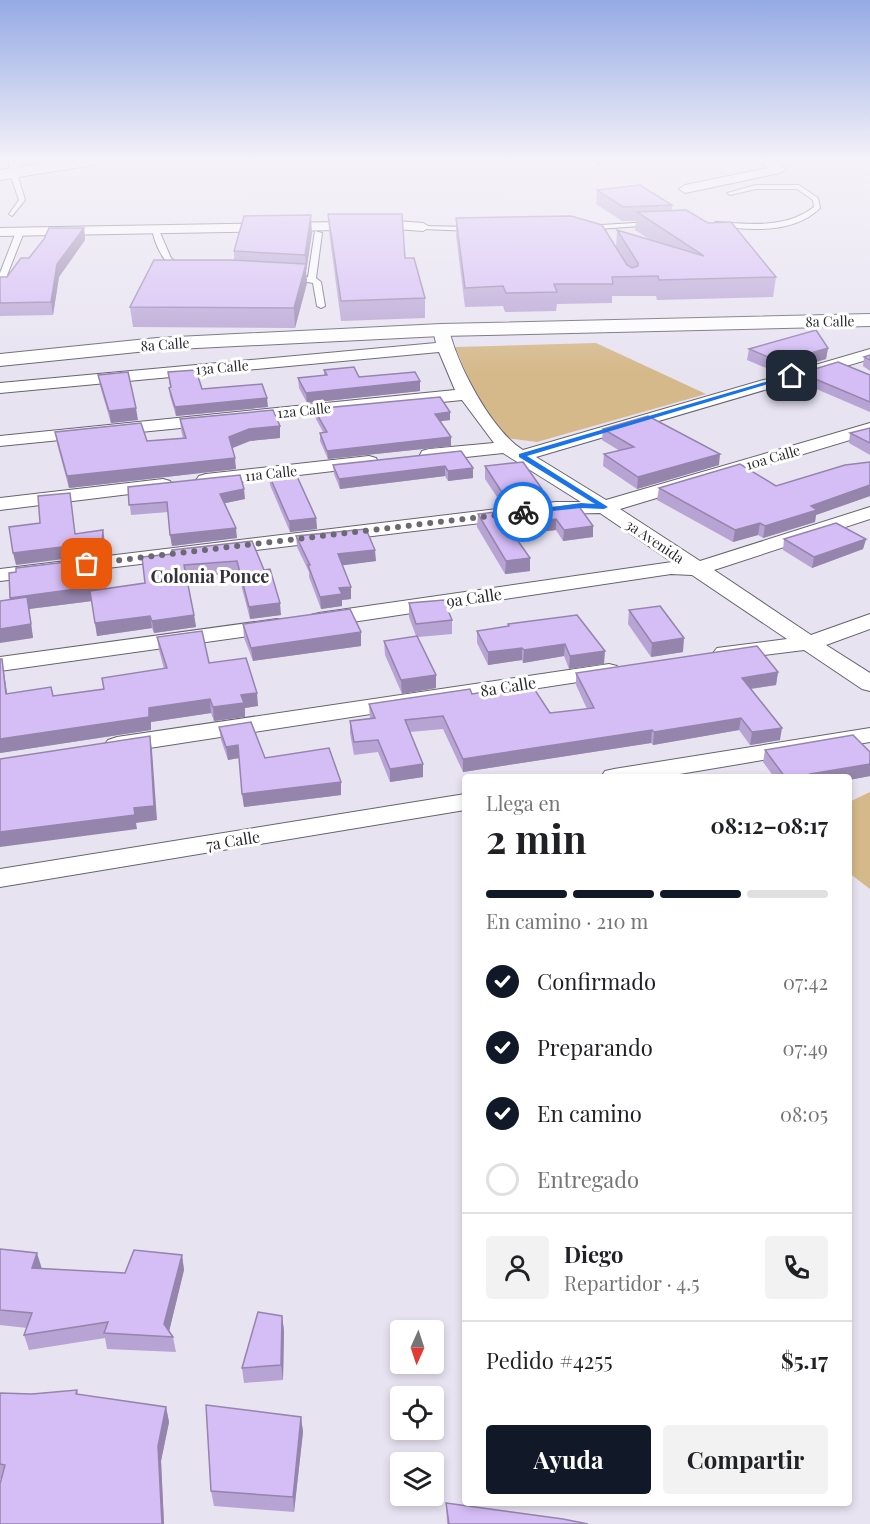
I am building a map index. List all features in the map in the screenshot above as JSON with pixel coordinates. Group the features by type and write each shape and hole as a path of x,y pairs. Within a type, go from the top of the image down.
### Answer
{"street":[{"path":"0,232 79,231"},
{"name":"8a Calle","path":"0,360 157,344 443,338 870,320"},
{"name":"13a Calle","path":"0,388 443,338"},
{"name":"3a Avenida","path":"443,338 466,394 514,451 604,507 870,684"},
{"path":"412,457 514,451 870,354"},
{"path":"837,363 862,374"},
{"name":"12a Calle","path":"0,441 466,394"},
{"name":"10a Calle","path":"0,575 555,508 604,507 870,428"},
{"name":"11a Calle","path":"0,504 388,460"},
{"name":"9a Calle","path":"0,664 671,568 697,569 870,513"},
{"path":"701,657 809,643 870,621"},
{"name":"8a Calle","path":"93,749 631,668"},
{"path":"632,774 870,735"},
{"name":"7a Calle","path":"0,878 462,802"}],"lane":[{"path":"156,231 174,268 196,272"},
{"path":"599,231 603,237"},
{"path":"0,283 20,232"},
{"path":"312,279 318,234"},
{"path":"284,277 312,279 317,282 321,306"}],"shaded area":[{"path":"596,343 706,394 537,442 506,438 475,393 455,347"},
{"path":"870,792 870,889 852,875 852,801"}],"building":[{"path":"48,231 82,231 57,264 51,302 0,303 0,277 7,277 21,258 29,258"},
{"path":"240,231 309,231 305,255 234,251"},
{"path":"331,231 403,231 405,258 414,258 425,298 341,301"},
{"path":"458,231 606,231 627,265 632,268 638,266 638,263 618,231 704,256 666,231 738,231 776,277 659,280 658,276 612,277 613,284 554,284 557,292 506,293 503,286 465,288"},
{"path":"154,260 231,260 306,264 294,308 130,307"},
{"path":"816,330 828,348 780,362 749,349"},
{"path":"838,362 870,375 870,402 801,373"},
{"path":"354,367 359,377 415,372 420,381 306,393 298,378 327,375 324,370"},
{"path":"196,370 202,389 262,384 267,398 175,407 169,388 171,387 168,372"},
{"path":"128,372 136,408 109,411 98,375"},
{"path":"440,397 450,412 435,414 451,437 327,451 320,433 327,432 314,409"},
{"path":"273,410 280,426 249,429 229,437 235,458 67,476 55,432 141,423 147,441 186,438 180,419"},
{"path":"648,416 720,454 638,477 604,454 634,447 603,429"},
{"path":"870,428 870,443 850,433"},
{"path":"461,451 473,468 448,471 445,466 339,479 333,465"},
{"path":"523,462 542,489 503,494 485,466"},
{"path":"870,462 870,485 811,506 817,510 765,526 760,523 735,530 659,488 740,464 776,486 845,465"},
{"path":"295,472 316,518 289,521 269,475"},
{"path":"240,475 244,489 220,494 236,528 170,535 167,502 129,505 128,487"},
{"path":"70,493 75,534 103,530 102,542 13,553 9,527 40,523 38,496"},
{"path":"578,505 593,526 564,530 556,519 521,523 513,511"},
{"path":"504,511 516,530 511,531 530,558 506,561 478,514"},
{"path":"836,523 866,539 814,557 784,539"},
{"path":"366,529 375,550 338,554 351,587 339,588 342,594 320,597 308,565 310,565 296,536"},
{"path":"252,541 264,570 270,569 280,603 249,607 237,561 184,565 194,615 152,621 150,616 95,623 90,591 145,583 142,557 172,554 172,550"},
{"path":"100,558 98,586 10,598 9,573 16,572 16,568"},
{"path":"27,597 31,624 0,629 0,601"},
{"path":"444,600 452,620 416,624 409,603"},
{"path":"660,606 684,638 652,643 629,610"},
{"path":"350,609 361,632 251,648 243,624"},
{"path":"577,615 605,651 570,656 565,644 488,652 477,631 509,626 508,624"},
{"path":"202,631 209,663 246,658 257,693 241,695 244,703 213,707 210,699 149,708 149,717 0,739 0,659 2,659 6,694 51,687 53,696 104,689 102,678 167,668 157,637"},
{"path":"417,636 436,675 401,680 384,641"},
{"path":"757,646 778,672 742,678 782,728 752,732 741,718 463,759 443,716 405,720 423,764 390,769 378,740 354,742 350,721 375,718 369,704 470,689 472,694 531,684 550,713 594,708 576,673"},
{"path":"251,722 265,758 329,748 341,782 242,794 238,745 226,747 219,727"},
{"path":"853,735 870,752 870,764 810,774 783,774 765,750"},
{"path":"150,736 154,806 134,808 135,815 0,832 0,759"},
{"path":"0,1249 37,1253 32,1268 125,1273 134,1250 182,1255 164,1324 173,1337 104,1333 108,1322 24,1335 32,1313 0,1310"},
{"path":"258,1312 282,1316 281,1365 242,1368"},
{"path":"77,1390 76,1394 166,1407 158,1446 162,1524 0,1524 0,1484 5,1465 0,1464 0,1393 32,1394"},
{"path":"206,1405 301,1417 293,1497 211,1491"},
{"path":"446,1503 588,1524 449,1524"}],"way so far":[{"path":"87,564 523,512"}],"district":[{"name":"Colonia Ponce","path":"210,576"}],"route":[{"path":"523,512 581,506 604,507 521,456 792,376"}]}
